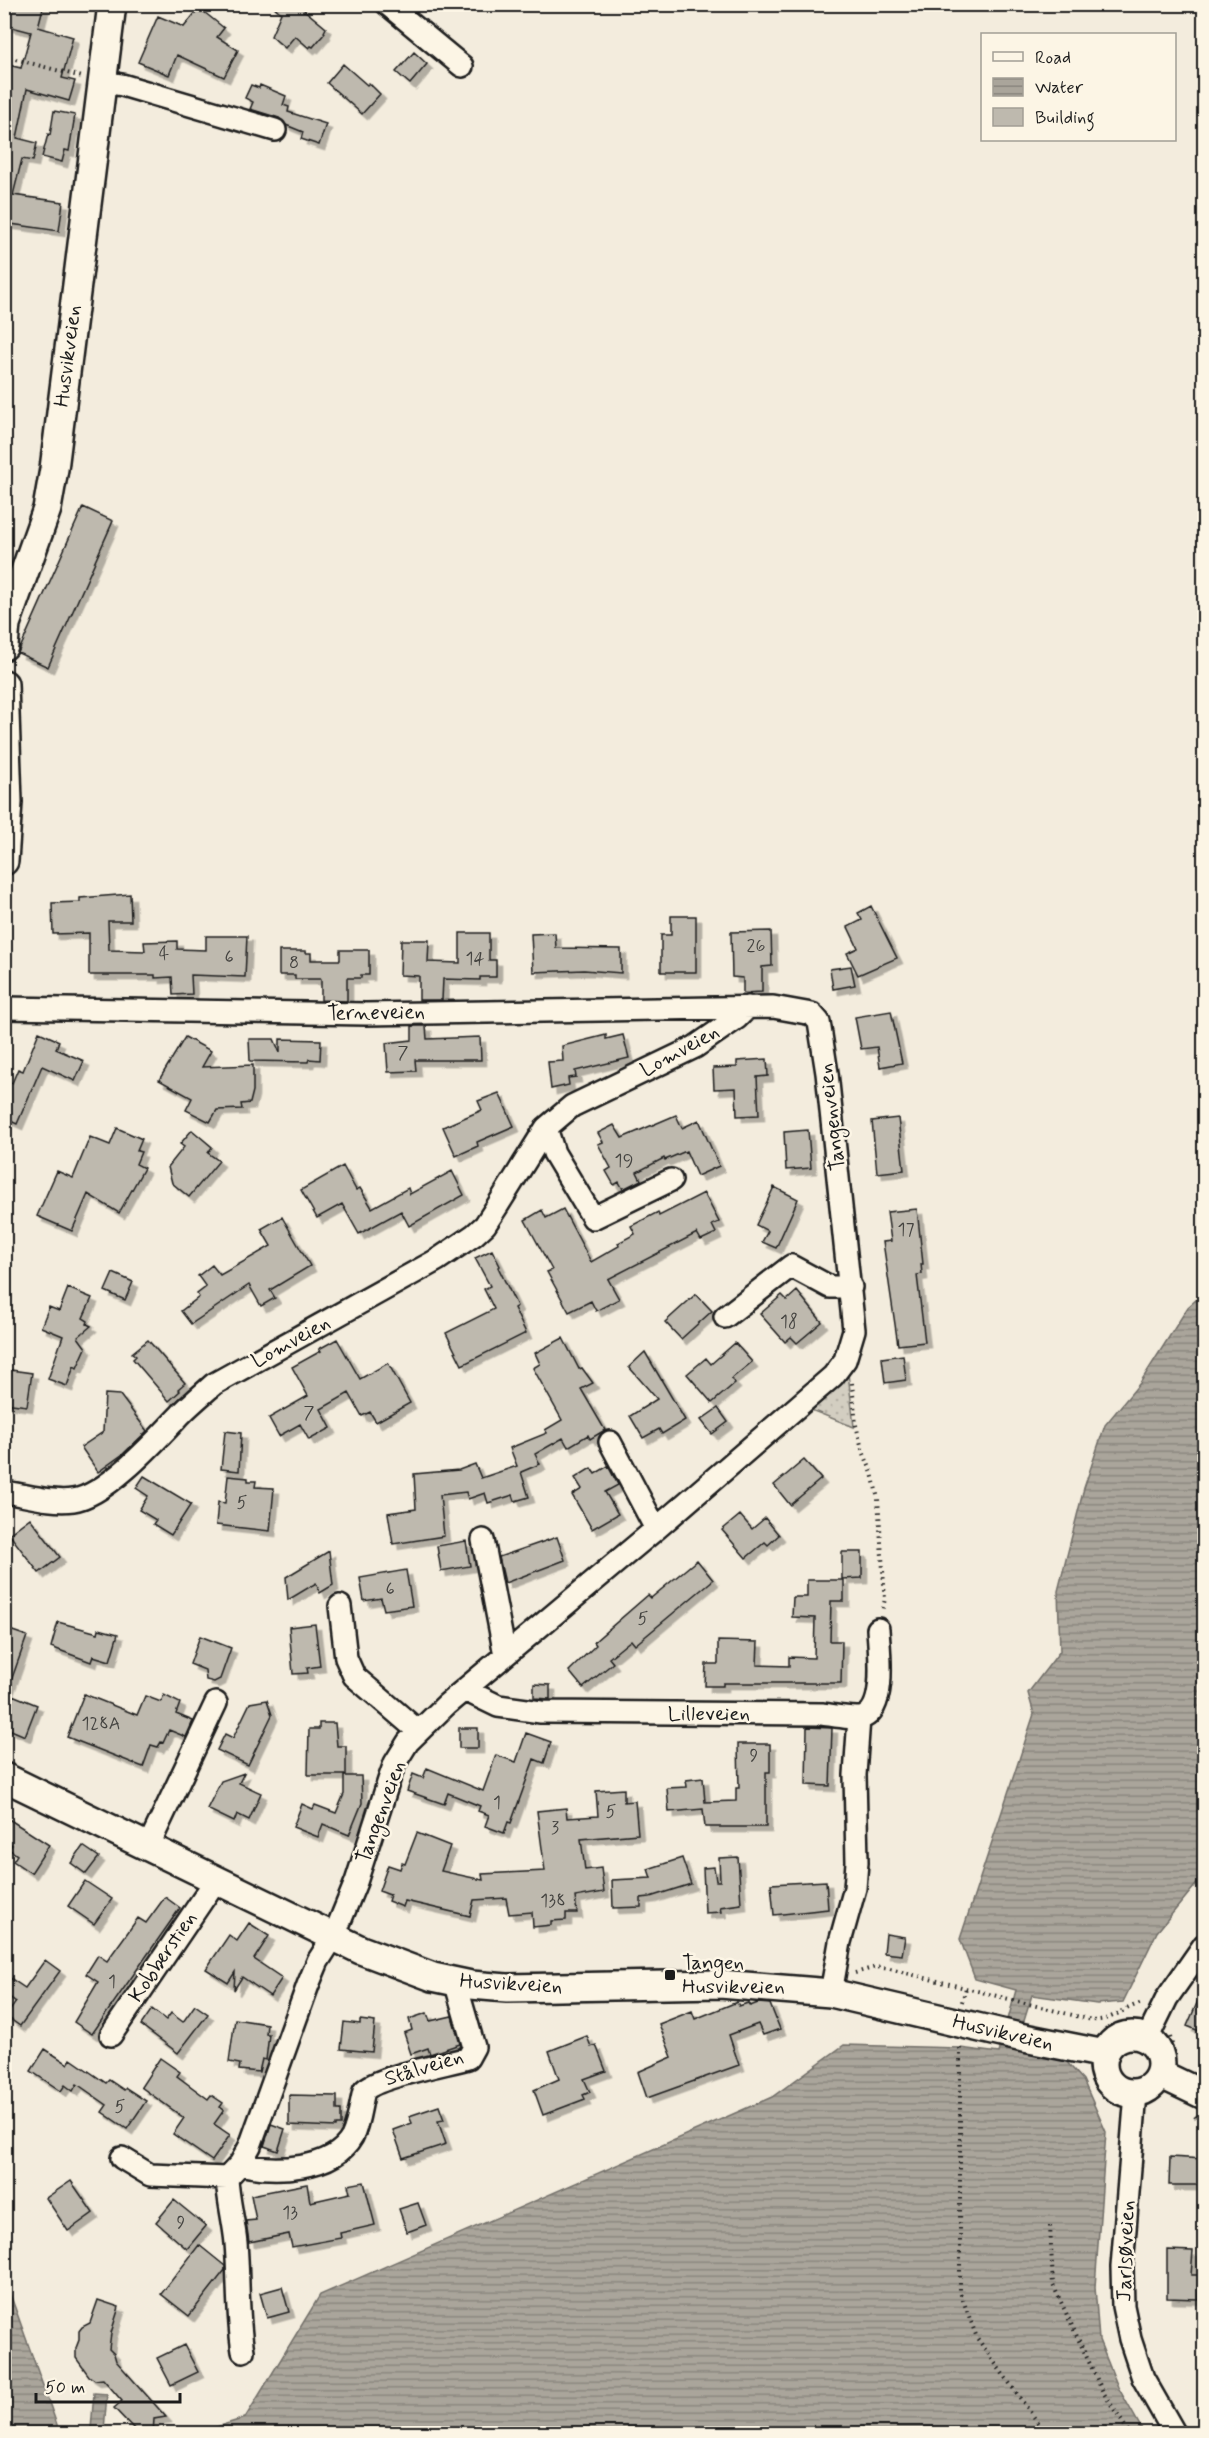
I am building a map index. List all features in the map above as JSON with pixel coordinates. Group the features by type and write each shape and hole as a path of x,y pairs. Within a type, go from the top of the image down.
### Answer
{"main road":[{"name":"Husvikveien","path":"5,631 49,499 112,4"},
{"path":"4,684 8,802 4,861"},
{"name":"Husvikveien","path":"6,1781 388,1962 433,1977 507,1988 740,1985 832,1988 1012,2035 1105,2054"},
{"path":"1170,2068 1150,2087 1136,2093 1119,2090 1112,2085 1104,2071 1105,2054 1115,2041 1123,2037 1131,2035 1147,2039 1158,2050 1161,2066 1170,2068 1204,2094"}],"street":[{"path":"387,4 462,66"},
{"path":"103,81 275,129"},
{"name":"Terneveien","path":"4,1008 366,1014 748,1007"},
{"name":"Lomveien","path":"4,1492 63,1501 74,1500 103,1487 159,1439 184,1411 214,1384 437,1260 474,1235 485,1225 546,1128 572,1106 695,1047 737,1018 748,1007"},
{"name":"Tangenveien","path":"334,1936 356,1882 395,1763 417,1731 818,1391 845,1360 854,1330 851,1287 827,1073 819,1022 812,1014 800,1010 748,1007"},
{"path":"546,1128 554,1153 592,1218 671,1180"},
{"path":"725,1317 791,1266 830,1287 851,1287"},
{"path":"610,1442 656,1529"},
{"path":"483,1540 504,1655"},
{"path":"340,1606 346,1658 354,1676 417,1731"},
{"path":"832,1988 840,1942 855,1888 857,1862 855,1775 859,1718 875,1707 877,1701 880,1665 878,1629"},
{"name":"Lilleveien","path":"465,1690 498,1706 541,1712 822,1714 859,1718"},
{"path":"148,1847 216,1703"},
{"name":"Kobberstien","path":"111,2035 216,1880"},
{"path":"243,2350 238,2320 236,2240 228,2204 234,2171 265,2108 318,1961 334,1936"},
{"path":"1147,2039 1184,1971 1204,1945"},
{"name":"Stålveien","path":"122,2158 150,2175 302,2165 324,2159 340,2151 352,2136 364,2091 367,2088 387,2079 468,2058 474,2047 455,1982"},
{"name":"Jarlsøveien","path":"1136,2093 1122,2267 1123,2306 1130,2339 1143,2378 1175,2433"}],"path":[{"path":"4,56 103,81"},
{"path":"845,1360 850,1372 856,1425 878,1498 885,1599 878,1629"},
{"path":"832,1988 860,1971 876,1967 1103,2021 1136,2004 1145,2003 1174,2018 1170,2044 1175,2057 1170,2068"},
{"path":"960,2048 960,2292 977,2338 1046,2433"},
{"path":"1050,2226 1053,2285 1103,2392 1130,2433"}],"shaded area":[{"path":"848,1373 854,1427 811,1410"}],"water":[{"path":"1204,1293 1204,1875 1157,1932 1123,2002 1097,2004 1032,1995 1019,2037 1064,2059 1083,2080 1106,2132 1095,2287 1099,2340 1118,2387 1144,2433 194,2434 245,2418 320,2295 772,2097 844,2045 960,2048 999,2053 1016,1990 975,1979 960,1939 1034,1714 1028,1693 1060,1651 1058,1591 1084,1488 1105,1425 1140,1383 1188,1307"},
{"path":"5,2280 60,2433 5,2433"},
{"path":"94,2393 107,2394 104,2430 91,2429"}],"building":[{"path":"9,4 44,4 38,27 73,37 62,78 75,81 69,101 27,89 17,138 37,143 33,161 22,159 13,195 63,202 59,231 4,223 4,64 21,68 31,32 4,25"},
{"path":"271,4 297,4 326,28 325,33 313,47 309,48 295,36 285,48 271,36 281,13"},
{"path":"199,8 224,28 217,37 238,50 224,77 177,55 169,75 138,62 158,16 184,27"},
{"path":"414,52 427,64 410,84 396,72"},
{"path":"343,64 380,94 362,114 327,83"},
{"path":"251,85 259,88 260,85 286,96 283,105 289,107 288,112 326,124 319,145 301,139 303,132 286,125 279,118 250,109 253,102 245,98"},
{"path":"54,111 75,115 69,151 65,150 62,162 42,157 48,134 50,135"},
{"path":"83,507 113,521 48,667 18,653"},
{"path":"130,894 131,921 108,921 109,950 145,951 144,942 177,941 177,949 206,950 206,936 247,936 245,977 191,975 192,994 173,995 172,977 89,975 89,933 53,934 52,903 80,902 80,898"},
{"path":"871,906 897,958 858,975 847,953 858,948 848,927 862,920 858,913"},
{"path":"671,916 696,916 696,972 661,972 661,935 671,935"},
{"path":"771,931 772,966 762,967 762,992 743,993 743,978 732,977 731,932"},
{"path":"460,933 489,933 489,960 496,960 496,977 480,977 480,980 443,979 442,1000 419,1000 419,976 400,975 401,940 429,940 428,962 460,963"},
{"path":"555,933 556,948 621,949 621,973 584,970 533,972 531,934"},
{"path":"340,950 369,950 369,975 361,975 361,978 347,978 347,1001 321,1000 321,979 295,979 295,975 279,975 279,951 306,951 306,953 311,953 311,960 340,960"},
{"path":"851,966 855,985 833,989 830,969"},
{"path":"891,1011 902,1063 880,1067 877,1047 861,1049 855,1017"},
{"path":"412,1026 426,1026 427,1039 480,1037 481,1060 415,1060 416,1071 388,1072 386,1043 412,1040"},
{"path":"39,1032 59,1041 56,1049 84,1061 75,1081 42,1066 17,1124 4,1118 4,1080 12,1083 18,1069 23,1071"},
{"path":"606,1035 606,1039 623,1035 629,1058 575,1071 576,1077 568,1078 569,1085 551,1089 548,1062 563,1061 562,1046"},
{"path":"185,1037 211,1051 202,1067 253,1065 253,1091 250,1103 241,1104 242,1109 217,1110 210,1122 186,1110 192,1098 159,1080"},
{"path":"249,1039 274,1039 280,1053 280,1039 321,1040 320,1060 309,1059 308,1062 250,1061"},
{"path":"767,1059 768,1076 757,1077 759,1115 737,1116 736,1088 714,1089 713,1068 737,1067 737,1061"},
{"path":"499,1093 514,1126 477,1142 478,1146 456,1156 443,1127 482,1110 478,1101"},
{"path":"676,1115 682,1128 699,1120 719,1166 697,1176 686,1151 665,1160 664,1158 637,1172 641,1180 623,1189 619,1182 614,1185 606,1171 611,1168 598,1144 603,1142 598,1133 614,1125 622,1138"},
{"path":"898,1118 904,1170 877,1173 872,1121"},
{"path":"117,1128 142,1139 137,1151 141,1152 136,1164 144,1168 119,1213 88,1194 72,1231 37,1216 57,1171 73,1178 90,1137 110,1145"},
{"path":"192,1130 212,1147 208,1153 219,1161 189,1197 172,1183 168,1167 184,1147 180,1144"},
{"path":"808,1130 811,1168 786,1170 784,1132"},
{"path":"343,1166 356,1190 360,1188 372,1208 408,1188 410,1194 452,1171 464,1195 409,1226 401,1211 359,1234 342,1204 317,1218 301,1190"},
{"path":"774,1187 798,1199 776,1248 762,1242 768,1231 756,1225"},
{"path":"704,1193 719,1222 712,1225 716,1233 701,1240 697,1233 608,1279 619,1299 596,1311 591,1301 569,1312 547,1272 552,1270 525,1220 542,1210 546,1218 563,1209 591,1262 635,1234 631,1226 658,1212 659,1216"},
{"path":"917,1209 923,1264 921,1264 922,1274 917,1275 925,1342 898,1345 883,1242 891,1241 887,1212"},
{"path":"282,1217 310,1266 270,1290 275,1298 261,1306 249,1285 191,1324 181,1311 199,1297 197,1294 206,1287 198,1276 212,1265 220,1275 271,1246 261,1229"},
{"path":"492,1250 517,1306 514,1308 526,1333 462,1365 446,1333 494,1309 484,1289 490,1286 475,1258"},
{"path":"113,1273 133,1282 125,1300 105,1291"},
{"path":"68,1288 92,1298 83,1318 91,1326 78,1337 86,1348 77,1368 74,1366 67,1386 48,1379 63,1336 41,1327 49,1307 59,1311"},
{"path":"797,1291 822,1322 797,1343 791,1337 785,1342 760,1314 782,1295 787,1300"},
{"path":"696,1294 712,1311 681,1339 665,1322"},
{"path":"563,1338 579,1369 582,1368 593,1383 581,1389 605,1430 590,1439 588,1435 568,1447 563,1438 535,1454 540,1464 521,1472 529,1497 515,1501 513,1495 488,1503 485,1493 468,1499 466,1492 440,1495 444,1536 393,1544 388,1513 416,1509 414,1474 459,1470 475,1464 481,1478 517,1466 510,1448 547,1433 545,1430 562,1420 533,1368 540,1364 535,1353"},
{"path":"337,1339 360,1379 388,1363 410,1403 376,1422 370,1412 362,1416 349,1393 321,1409 331,1428 309,1440 300,1424 279,1436 269,1418 308,1396 292,1367"},
{"path":"148,1340 185,1383 169,1401 133,1359 136,1356 132,1353"},
{"path":"735,1343 752,1362 731,1379 735,1383 712,1403 687,1374 706,1358 711,1364"},
{"path":"645,1352 685,1420 662,1434 659,1429 643,1438 630,1416 657,1399 629,1367"},
{"path":"903,1355 906,1380 885,1383 882,1358"},
{"path":"11,1370 32,1373 27,1406 4,1403 4,1384 7,1376 11,1376"},
{"path":"105,1394 120,1395 147,1431 123,1454 98,1472 81,1447 103,1432"},
{"path":"718,1408 728,1422 712,1434 701,1420"},
{"path":"225,1431 241,1433 239,1471 221,1469"},
{"path":"804,1460 821,1479 790,1505 774,1485"},
{"path":"608,1466 618,1485 605,1492 618,1514 592,1529 572,1495 582,1489 575,1478 591,1468 595,1474"},
{"path":"144,1476 191,1504 171,1535 153,1524 156,1520 139,1510 148,1496 136,1488"},
{"path":"228,1476 256,1481 255,1487 274,1488 270,1531 216,1525 218,1502 225,1503"},
{"path":"740,1515 752,1529 765,1518 779,1535 768,1545 765,1542 746,1558 722,1530"},
{"path":"30,1518 60,1557 39,1573 9,1534"},
{"path":"557,1537 565,1560 505,1583 499,1557"},
{"path":"466,1541 470,1566 441,1571 437,1546"},
{"path":"329,1551 333,1585 320,1593 316,1583 288,1600 286,1577"},
{"path":"842,1552 862,1552 862,1578 842,1579"},
{"path":"697,1560 713,1580 635,1645 631,1640 609,1658 613,1663 583,1688 569,1671 596,1645 594,1642 648,1595 651,1598"},
{"path":"406,1570 412,1606 384,1610 381,1598 364,1601 360,1578"},
{"path":"807,1580 844,1580 844,1601 831,1601 830,1641 842,1641 841,1683 723,1683 723,1686 705,1686 706,1664 718,1664 718,1641 758,1642 757,1665 789,1666 789,1657 814,1658 815,1618 792,1617 793,1597 807,1597"},
{"path":"58,1622 98,1633 99,1629 118,1634 110,1661 93,1656 91,1662 51,1647"},
{"path":"315,1624 320,1666 307,1668 308,1673 293,1674 289,1627"},
{"path":"4,1628 27,1636 7,1692 5,1692 37,1705 25,1736 4,1727"},
{"path":"200,1636 231,1648 220,1679 214,1682 206,1680 205,1670 190,1664"},
{"path":"534,1684 550,1685 550,1699 534,1698"},
{"path":"84,1694 137,1715 145,1696 161,1702 164,1695 180,1703 176,1714 193,1721 186,1737 169,1730 163,1743 161,1742 158,1747 151,1745 143,1767 67,1737"},
{"path":"267,1700 272,1715 248,1765 217,1750 225,1734 233,1738 250,1703"},
{"path":"319,1723 335,1723 337,1746 346,1746 346,1775 308,1775 309,1729 319,1729"},
{"path":"807,1727 832,1728 830,1786 806,1785"},
{"path":"459,1728 478,1728 478,1748 459,1748"},
{"path":"526,1733 551,1742 544,1763 534,1759 511,1823 508,1822 504,1833 485,1826 489,1815 478,1811 480,1806 448,1793 444,1804 407,1791 413,1774 423,1778 427,1768 483,1791 496,1755 516,1762"},
{"path":"738,1744 770,1744 770,1772 766,1772 766,1827 705,1827 703,1809 669,1812 667,1788 687,1787 686,1780 703,1778 705,1802 736,1801 736,1788 739,1788"},
{"path":"244,1773 239,1783 261,1793 249,1820 237,1814 234,1822 207,1809 221,1781"},
{"path":"344,1776 361,1776 362,1803 349,1835 323,1824 318,1837 293,1827 302,1804 313,1809 315,1805 336,1813 344,1794"},
{"path":"624,1789 624,1802 635,1801 638,1834 581,1839 585,1870 601,1868 604,1892 575,1897 577,1913 566,1913 566,1920 551,1921 551,1925 533,1927 532,1912 509,1914 506,1898 474,1900 470,1916 405,1901 403,1907 388,1901 390,1895 379,1891 388,1865 400,1869 402,1863 405,1864 417,1833 450,1846 441,1871 483,1880 482,1874 545,1871 537,1811 566,1808 567,1818 598,1816 596,1791"},
{"path":"4,1816 49,1845 31,1873 13,1861 17,1855 9,1849 12,1845 4,1839"},
{"path":"83,1846 99,1857 86,1874 71,1863"},
{"path":"738,1857 741,1904 720,1907 721,1912 705,1913 703,1868 714,1867 716,1881 720,1881 719,1858"},
{"path":"682,1858 691,1884 641,1898 641,1907 613,1908 612,1880 651,1878 648,1869"},
{"path":"85,1881 112,1899 94,1924 68,1906"},
{"path":"826,1881 828,1909 774,1915 771,1884"},
{"path":"165,1897 180,1908 92,2034 74,2022 98,1982 86,1974 98,1955 107,1961 138,1918 146,1923"},
{"path":"249,1923 269,1936 254,1959 282,1978 270,1996 242,1977 234,1990 235,1972 228,1983 206,1969 229,1935 237,1941"},
{"path":"886,1934 905,1937 902,1955 884,1953"},
{"path":"45,1960 60,1971 20,2026 6,2016 16,2002 4,1993 4,1974 25,1988"},
{"path":"1204,1987 1204,2033 1187,2026"},
{"path":"737,2002 739,2006 748,2003 750,2006 758,2003 770,2004 780,2029 763,2035 758,2024 729,2035 739,2065 647,2098 638,2072 672,2057 659,2024 692,2011 695,2019"},
{"path":"195,2005 208,2014 178,2053 141,2025 152,2009 166,2020 171,2013 183,2022"},
{"path":"427,2013 430,2021 452,2016 460,2044 430,2054 428,2048 411,2054 404,2033 412,2030 409,2019"},
{"path":"235,2019 267,2024 266,2034 269,2034 266,2060 262,2059 259,2072 239,2070 240,2064 229,2062"},
{"path":"360,2020 375,2022 372,2052 341,2049 344,2022 360,2024"},
{"path":"587,2036 591,2047 596,2045 606,2071 584,2079 590,2092 583,2095 585,2099 543,2115 534,2090 559,2079 549,2051"},
{"path":"45,2049 68,2064 71,2059 106,2083 109,2080 146,2101 127,2129 102,2112 107,2105 77,2084 73,2091 65,2085 61,2091 31,2071"},
{"path":"160,2058 180,2072 177,2076 208,2099 211,2095 223,2103 220,2107 224,2110 214,2124 230,2135 212,2161 173,2134 184,2118 141,2087"},
{"path":"289,2095 337,2096 337,2110 341,2110 341,2125 336,2125 336,2127 289,2125"},
{"path":"439,2106 444,2120 438,2121 446,2144 403,2158 393,2130 412,2123 409,2116"},
{"path":"271,2124 285,2129 278,2151 264,2146"},
{"path":"1170,2157 1204,2159 1203,2185 1169,2185"},
{"path":"71,2181 93,2213 68,2231 46,2198"},
{"path":"364,2182 375,2225 340,2233 341,2238 292,2247 289,2234 249,2242 246,2221 256,2220 251,2195 307,2184 310,2202 350,2193 348,2185"},
{"path":"174,2200 206,2226 187,2249 156,2222"},
{"path":"418,2203 426,2225 407,2232 399,2209"},
{"path":"199,2245 225,2266 225,2270 189,2316 161,2294"},
{"path":"1167,2250 1193,2251 1191,2275 1199,2275 1198,2299 1167,2298"},
{"path":"282,2287 289,2312 267,2318 260,2293"},
{"path":"98,2300 119,2307 109,2349 116,2361 166,2417 154,2419 153,2433 138,2433 114,2408 122,2401 103,2379 95,2380 89,2376 76,2358 79,2331 90,2323"},
{"path":"184,2345 198,2372 171,2385 157,2358"}],"place":[{"name":"Tangen Husvikveien","path":"670,1975"}]}
